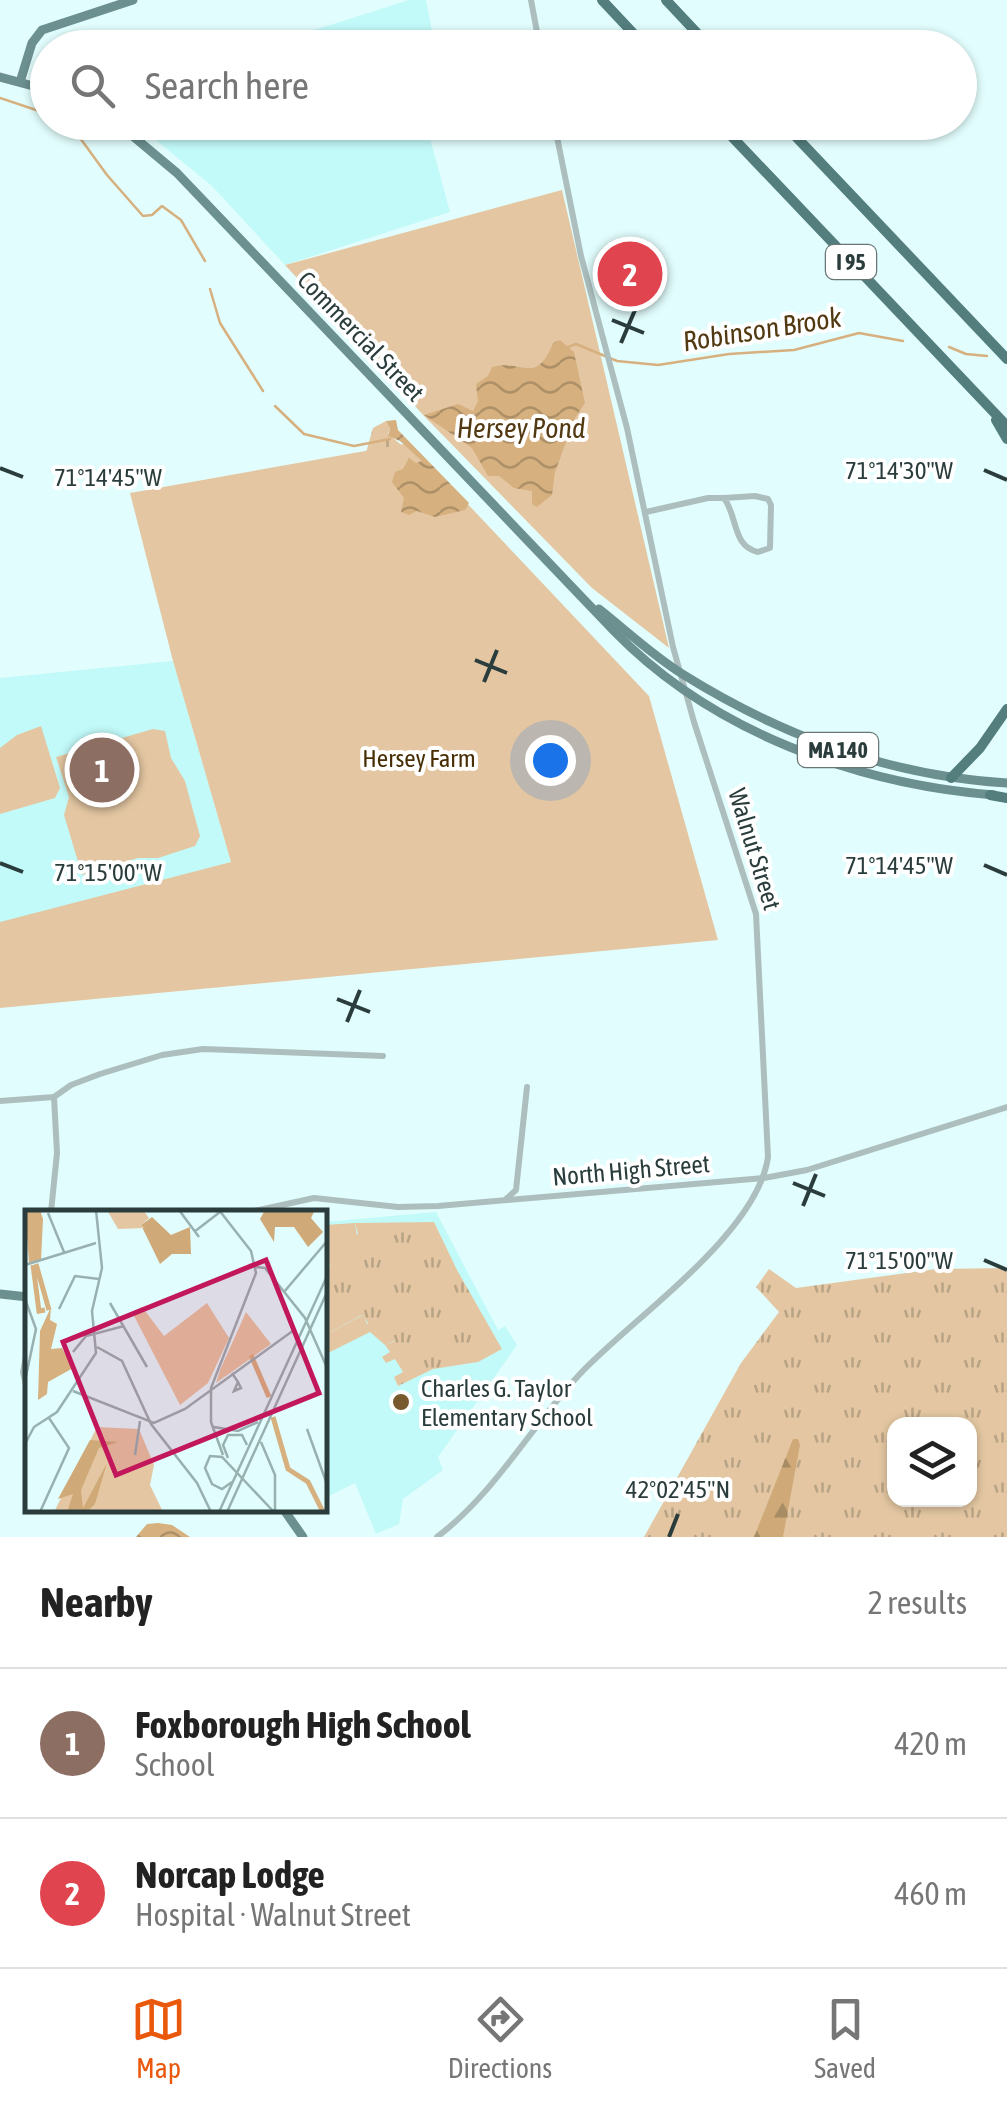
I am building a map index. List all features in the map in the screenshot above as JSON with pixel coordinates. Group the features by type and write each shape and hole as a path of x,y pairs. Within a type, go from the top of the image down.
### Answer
{"highway":[{"path":"602,0 630,30"},
{"path":"666,0 694,30"},
{"name":"I 95","path":"735,140 1007,426"},
{"name":"I 95","path":"799,140 1007,359"},
{"path":"984,402 1007,439"},
{"path":"951,778 980,748 1007,709"},
{"path":"990,795 1007,797"}],"main road":[{"path":"42,30 133,0"},
{"path":"20,82 30,46"},
{"path":"0,77 30,85"},
{"name":"Commercial Street","path":"141,140 177,172 625,642 687,692 752,729 824,760 912,784 990,795"},
{"name":"Commercial Street","path":"570,585 682,674 813,741 875,762 951,778 1007,783"},
{"path":"0,1294 25,1297"},
{"path":"285,1512 303,1537"}],"street":[{"path":"531,0 537,30"},
{"name":"Walnut Street","path":"558,140 581,256 646,512 674,647 757,920 768,1149 764,1178"},
{"path":"646,512 708,498 755,496 768,499 770,548 758,552 745,547 738,536 733,510 724,498"},
{"path":"0,1101 54,1097 71,1085 100,1074 162,1055 202,1049 382,1056"},
{"path":"504,1201 516,1190 528,1088"},
{"path":"51,1210 57,1154 54,1097"},
{"name":"North High Street","path":"259,1210 314,1198 398,1207 764,1178 808,1170 1007,1107"},
{"path":"438,1537 469,1511 499,1477 582,1371 720,1242 764,1178"}],"shaded area":[{"path":"409,0 426,0 432,30 315,30"},
{"path":"156,140 431,140 450,212 285,265 212,186"},
{"path":"173,661 231,862 0,924 0,678"},
{"name":"Charles G. Taylor Elementary School","path":"436,1212 498,1330 505,1326 517,1345 438,1457 443,1470 403,1499 399,1524 376,1534 355,1483 328,1496 328,1222"}],"green space":[{"path":"562,190 669,648 592,588 425,417 285,265"},
{"path":"386,421 388,434 405,448 365,456 373,428"},
{"name":"Hersey Farm","path":"410,443 649,696 718,940 0,1008 0,922 231,862 130,493"},
{"path":"41,726 60,788 55,798 0,814 0,748 17,735"},
{"path":"153,729 165,731 171,758 185,781 200,836 195,846 82,875 64,815 69,797 56,757"},
{"path":"434,1222 502,1349 478,1362 433,1369 398,1386 394,1377 403,1372 395,1359 386,1363 382,1357 390,1352 385,1345 395,1341 362,1315 328,1333 328,1267 358,1234 355,1223"},
{"path":"355,1223 358,1242 349,1262 328,1266 328,1225"},
{"path":"1007,1268 1007,1537 644,1537 741,1363 779,1312 756,1287 769,1269 796,1288 936,1269"},
{"path":"363,1315 367,1324 373,1318 396,1340 385,1345 370,1332 328,1353 328,1333"},
{"path":"793,1439 798,1439 800,1445 783,1537 754,1537"}],"water":[{"name":"Hersey Pond","path":"560,340 574,352 585,403 575,418 555,472 552,495 537,507 532,504 532,491 514,488 499,476 488,476 472,448 424,415 458,404 473,411 478,401 476,384 488,376 492,367 534,368 547,356 553,343"},
{"name":"Hersey Pond","path":"396,420 398,430 469,503 465,510 435,517 417,511 409,515 401,512 404,498 392,482 395,472 403,469 409,458 416,463 422,461 400,441 388,436 386,421"},
{"path":"147,1524 172,1525 190,1537 136,1537"}],"waterway":[{"name":"Robinson Brook","path":"0,98 30,108"},
{"name":"Robinson Brook","path":"82,140 143,216 152,215 162,206 181,220 205,261"},
{"name":"Robinson Brook","path":"210,289 220,323 263,391"},
{"name":"Robinson Brook","path":"568,347 576,344 617,361 658,365 729,354 794,350 859,333 903,341"},
{"name":"Robinson Brook","path":"949,347 987,356"},
{"name":"Robinson Brook","path":"275,406 304,434 354,446 390,439"}],"place":[{"name":"Norcap Lodge","path":"630,274"},
{"name":"Foxborough High School","path":"102,770"},
{"name":"Charles G. Taylor Elementary School","path":"401,1402"}]}
